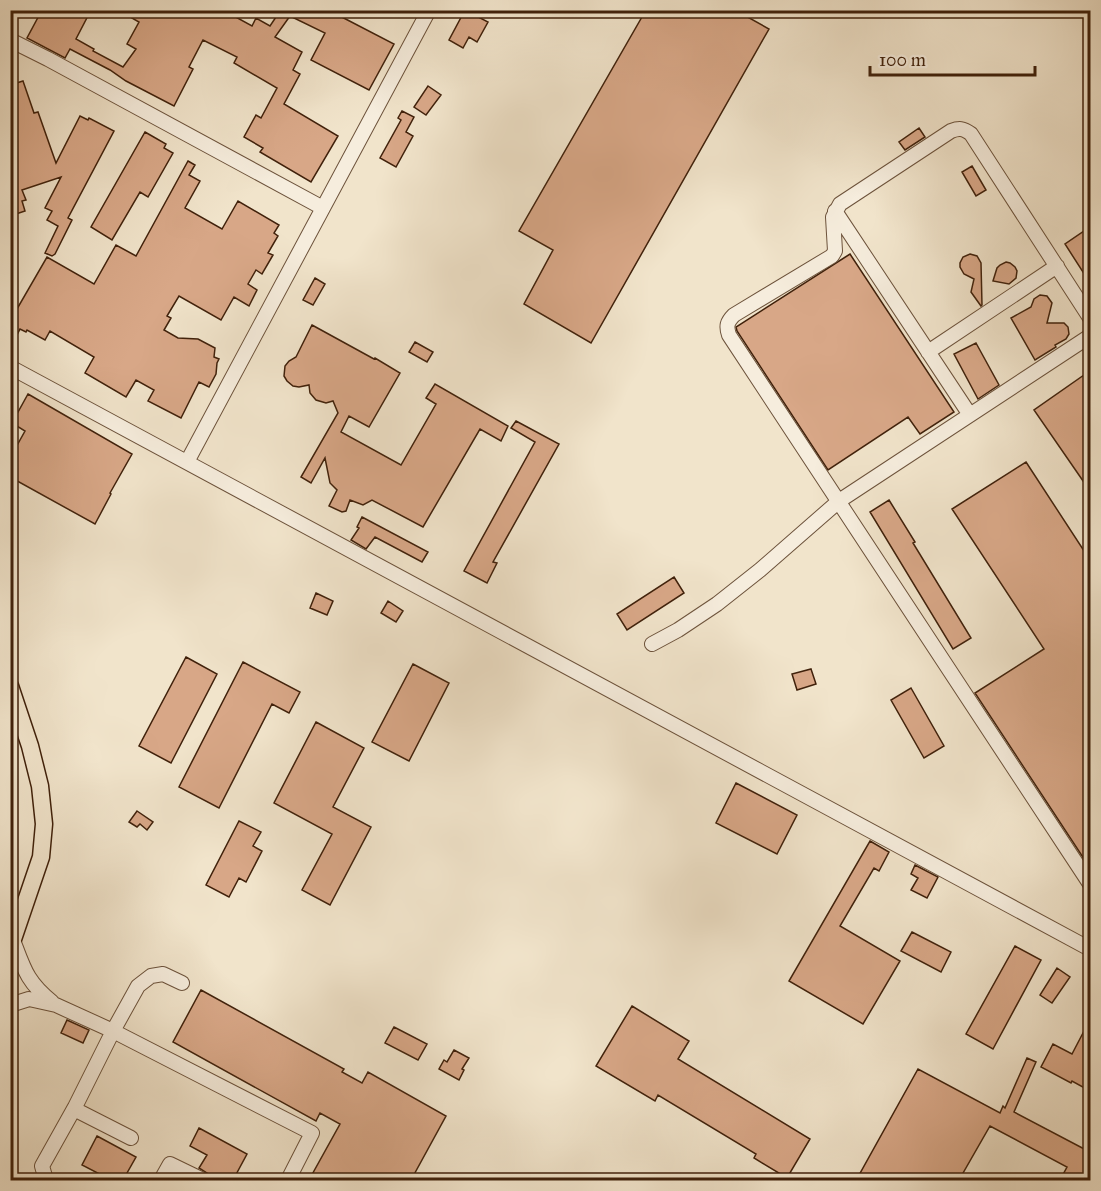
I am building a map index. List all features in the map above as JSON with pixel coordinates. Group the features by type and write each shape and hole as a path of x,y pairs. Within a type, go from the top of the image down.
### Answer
{"main road":[{"path":"10,686 30,746 40,786 44,824 41,857 12,944"}],"street":[{"path":"187,462 429,10"},
{"path":"10,40 323,208"},
{"path":"1090,318 971,134 958,128 840,204 833,216 835,251 832,256 734,315 728,321 727,328 729,335 1090,884"},
{"path":"835,211 970,415"},
{"path":"928,352 1057,266"},
{"path":"652,644 717,604 839,501 1089,340"},
{"path":"10,366 1090,948"},
{"path":"12,944 25,973 38,990 56,1005"},
{"path":"46,1180 42,1166 138,986 151,976 163,974 182,983"},
{"path":"10,1005 29,999 56,1005 113,1031 312,1133 288,1180"},
{"path":"74,1109 131,1138"},
{"path":"161,1180 171,1164 203,1180"}],"building":[{"path":"42,10 91,10 76,39 123,67 136,49 127,44 139,22 118,10 223,10 252,26 256,18 270,26 279,10 337,10 336,14 394,44 369,90 311,60 325,33 290,16 275,37 302,52 293,70 300,74 284,104 338,136 311,182 260,152 263,148 244,137 256,115 261,118 277,88 234,63 237,57 203,40 189,67 193,69 174,106 70,49 65,58 27,38"},
{"path":"465,10 488,22 477,42 469,37 463,48 449,40"},
{"path":"646,10 735,10 769,29 591,343 524,304 553,250 519,231"},
{"path":"23,81 34,113 38,112 56,163 80,116 88,120 89,118 114,131 68,218 72,220 52,256 45,253 58,226 47,220 52,211 45,208 61,177 22,190 26,200 22,201 25,211 10,216 10,85"},
{"path":"428,86 441,95 426,115 414,107"},
{"path":"402,111 414,117 406,132 413,136 396,167 380,158 401,120 398,118"},
{"path":"919,128 925,137 905,150 899,142"},
{"path":"145,132 166,144 164,148 173,153 148,197 140,192 112,240 91,227"},
{"path":"188,161 195,165 189,175 200,181 185,208 222,229 238,201 279,225 274,233 278,236 268,253 273,255 262,274 256,270 248,284 257,290 249,306 234,297 221,320 179,296 167,316 171,318 164,330 178,338 198,339 215,348 214,357 219,359 216,374 209,387 199,382 181,418 148,401 154,390 136,380 126,397 85,373 94,357 50,331 45,340 27,330 26,332 20,329 17,335 10,331 10,321 47,257 94,284 116,245 136,256"},
{"path":"972,166 986,190 976,196 962,172"},
{"path":"1090,227 1090,283 1065,244"},
{"path":"850,254 954,412 920,434 908,417 828,470 736,327"},
{"path":"970,254 977,256 981,263 981,306 971,292 974,279 964,274 960,267 963,257"},
{"path":"1006,262 1015,267 1016,278 1009,284 993,281 997,268"},
{"path":"315,278 325,284 313,305 303,300"},
{"path":"1040,295 1047,296 1052,303 1047,323 1064,323 1068,327 1069,334 1066,339 1055,345 1056,347 1035,360 1011,318 1031,307 1034,299"},
{"path":"312,325 400,373 369,427 349,416 341,432 401,465 436,404 426,398 435,384 508,426 501,441 480,429 423,527 372,500 363,505 350,500 346,511 342,512 329,506 337,490 330,483 325,458 311,483 301,477 338,413 333,401 326,403 316,400 310,393 309,385 293,386 284,376 285,366 296,357"},
{"path":"415,342 433,352 427,362 409,352"},
{"path":"976,343 999,385 978,399 954,354"},
{"path":"1084,375 1090,384 1090,491 1034,410"},
{"path":"28,394 132,454 95,524 10,477 10,458 25,431 12,423"},
{"path":"516,421 559,444 493,562 497,563 487,583 464,571 535,442 511,428"},
{"path":"1026,462 1090,560 1090,868 975,693 1044,649 952,509"},
{"path":"889,500 971,638 953,649 870,512"},
{"path":"362,517 428,552 422,562 375,537 366,549 351,540 359,528 357,527"},
{"path":"674,577 684,593 627,630 617,614"},
{"path":"316,593 333,601 327,615 310,608"},
{"path":"388,601 403,611 396,622 381,613"},
{"path":"186,657 217,674 171,763 139,746"},
{"path":"243,662 300,692 289,713 272,704 219,808 179,787"},
{"path":"413,664 449,683 409,761 372,742"},
{"path":"811,669 816,684 797,690 792,674"},
{"path":"911,688 944,746 924,758 891,700"},
{"path":"316,722 364,748 333,807 371,827 330,905 302,890 332,834 274,803"},
{"path":"736,783 797,815 777,854 716,823"},
{"path":"137,811 153,822 147,830 140,824 137,827 129,822"},
{"path":"239,821 261,832 253,846 262,851 246,882 239,878 229,897 206,885"},
{"path":"870,841 889,852 879,871 874,868 840,926 900,961 863,1024 789,981"},
{"path":"915,865 938,877 927,898 911,890 918,878 911,874"},
{"path":"912,932 951,952 941,972 901,951"},
{"path":"1015,946 1041,960 993,1049 966,1034"},
{"path":"1057,968 1070,977 1052,1003 1040,995"},
{"path":"201,990 344,1069 342,1072 362,1083 368,1072 446,1116 411,1180 309,1180 340,1124 320,1113 316,1121 173,1042"},
{"path":"632,1006 689,1041 678,1059 810,1139 787,1178 754,1158 756,1154 658,1095 655,1101 596,1066"},
{"path":"67,1020 89,1030 83,1043 61,1033"},
{"path":"394,1027 427,1044 418,1060 385,1043"},
{"path":"1084,1031 1090,1035 1090,1091 1041,1067 1053,1044 1072,1054"},
{"path":"454,1050 469,1058 462,1069 464,1070 459,1080 439,1069 444,1060 447,1062"},
{"path":"1027,1058 1036,1062 1014,1112 1090,1152 1090,1174 1087,1180 1060,1180 1067,1167 990,1126 959,1180 864,1180 858,1177 918,1069 1000,1113 1003,1106 1005,1108"},
{"path":"199,1128 247,1154 233,1180 213,1180 210,1175 199,1168 207,1155 190,1146"},
{"path":"97,1136 136,1157 123,1180 111,1180 82,1165"}]}
